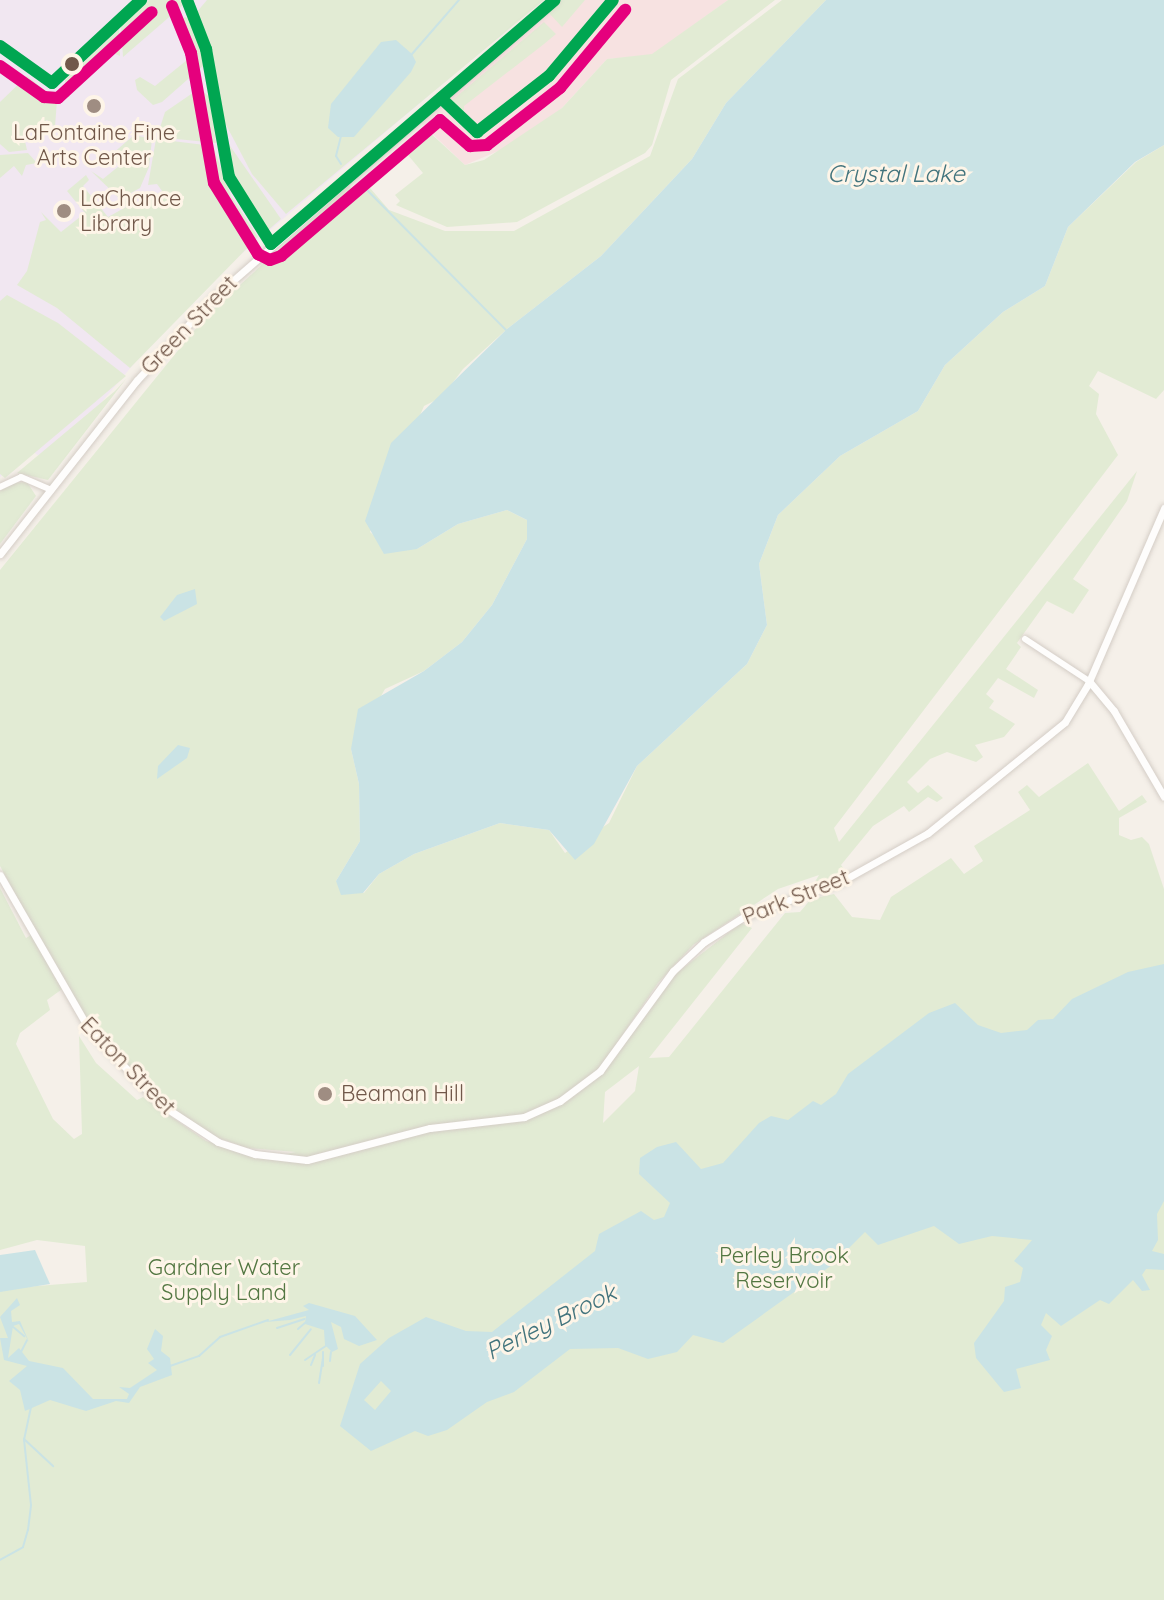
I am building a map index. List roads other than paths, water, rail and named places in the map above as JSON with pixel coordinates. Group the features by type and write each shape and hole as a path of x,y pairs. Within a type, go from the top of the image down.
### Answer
{"street":[{"name":"Green Street","path":"0,554 137,380 214,297 555,0"},
{"path":"0,487 21,477 51,490"},
{"name":"Park Street","path":"280,1158 322,1158 430,1128 516,1119 560,1101 606,1066 668,978 704,942 752,913 846,879 934,829 1065,722 1089,681 1160,528 1164,508"},
{"path":"1025,639 1089,681 1114,711 1164,797"},
{"name":"Eaton Street","path":"0,875 74,1009 143,1089 210,1139 280,1158"}],"water":[{"name":"Crystal Lake","path":"826,0 1164,0 1164,145 1135,162 1068,227 1045,286 1003,312 945,365 918,411 840,456 778,515 759,564 767,625 747,664 637,766 594,844 575,860 549,830 500,823 414,854 379,874 363,893 341,895 336,881 360,841 359,784 351,749 358,709 424,671 462,642 492,605 527,539 527,520 507,510 458,524 417,549 384,554 365,521 391,443 507,329 601,256 692,159 726,103"},
{"path":"396,40 412,54 416,62 411,72 354,137 338,137 328,128 331,104 381,42"},
{"path":"195,589 197,604 164,621 160,617 177,595"},
{"path":"178,745 190,748 187,758 157,779 158,766"},
{"name":"Perley Brook Reservoir","path":"1164,964 1164,1201 1157,1214 1158,1240 1152,1251 1164,1254 1164,1270 1146,1269 1142,1275 1150,1290 1142,1291 1133,1280 1109,1304 1100,1300 1061,1326 1046,1313 1041,1325 1052,1336 1046,1350 1050,1360 1016,1369 1021,1388 1004,1392 976,1358 974,1343 1004,1301 1005,1287 1020,1282 1023,1268 1014,1261 1032,1240 992,1236 959,1244 934,1226 878,1245 865,1232 832,1265 723,1343 693,1335 677,1352 648,1359 618,1348 570,1349 514,1392 487,1402 447,1430 428,1436 415,1431 371,1451 340,1426 360,1364 389,1338 426,1317 466,1331 492,1332 595,1251 599,1234 641,1211 654,1220 664,1217 670,1203 639,1174 640,1158 657,1147 676,1142 701,1169 723,1163 759,1123 771,1116 788,1120 813,1101 821,1105 836,1094 848,1074 929,1013 955,1003 978,1025 1001,1033 1027,1030 1038,1020 1053,1019 1072,999 1128,972","holes":["381,1381 391,1391 375,1410 364,1400"]},
{"path":"35,1250 50,1284 0,1292 0,1255"},
{"path":"17,1298 20,1305 11,1311 12,1322 20,1321 29,1342 19,1324 13,1326 8,1358 19,1348 29,1361 63,1368 93,1399 127,1399 129,1394 119,1387 130,1388 157,1370 148,1363 154,1359 147,1349 155,1329 163,1336 161,1351 170,1358 172,1375 140,1387 129,1403 116,1401 86,1411 50,1400 25,1411 20,1390 9,1381 27,1366 4,1360 0,1338 8,1338 0,1317"},
{"path":"309,1303 355,1316 377,1340 359,1346 344,1339 341,1327 331,1322 338,1349 332,1352 325,1345 324,1330 305,1324 306,1316 265,1322 309,1310 303,1306"}],"waterway":[{"path":"412,54 459,0"},
{"path":"341,136 336,156 341,164"},
{"path":"360,183 506,330"},
{"path":"277,1328 305,1319"},
{"name":"Perley Brook","path":"170,1366 199,1356 220,1337 268,1320"},
{"path":"298,1329 306,1322"},
{"path":"12,1326 24,1336"},
{"path":"290,1355 311,1329"},
{"path":"21,1352 27,1340"},
{"path":"305,1360 326,1346"},
{"path":"323,1352 323,1366"},
{"path":"330,1361 331,1352"},
{"path":"311,1365 315,1355"},
{"path":"319,1383 323,1358"},
{"path":"31,1407 24,1439 53,1466"},
{"path":"0,1560 23,1547 28,1530 31,1505 24,1439"}],"place":[{"name":"LaFontaine Fine Arts Center","path":"94,106"},
{"name":"LaChance Library","path":"64,211"},
{"name":"Beaman Hill","path":"325,1094"}],"park label":[{"name":"Gardner Water Supply Land","path":"224,1280"}]}
